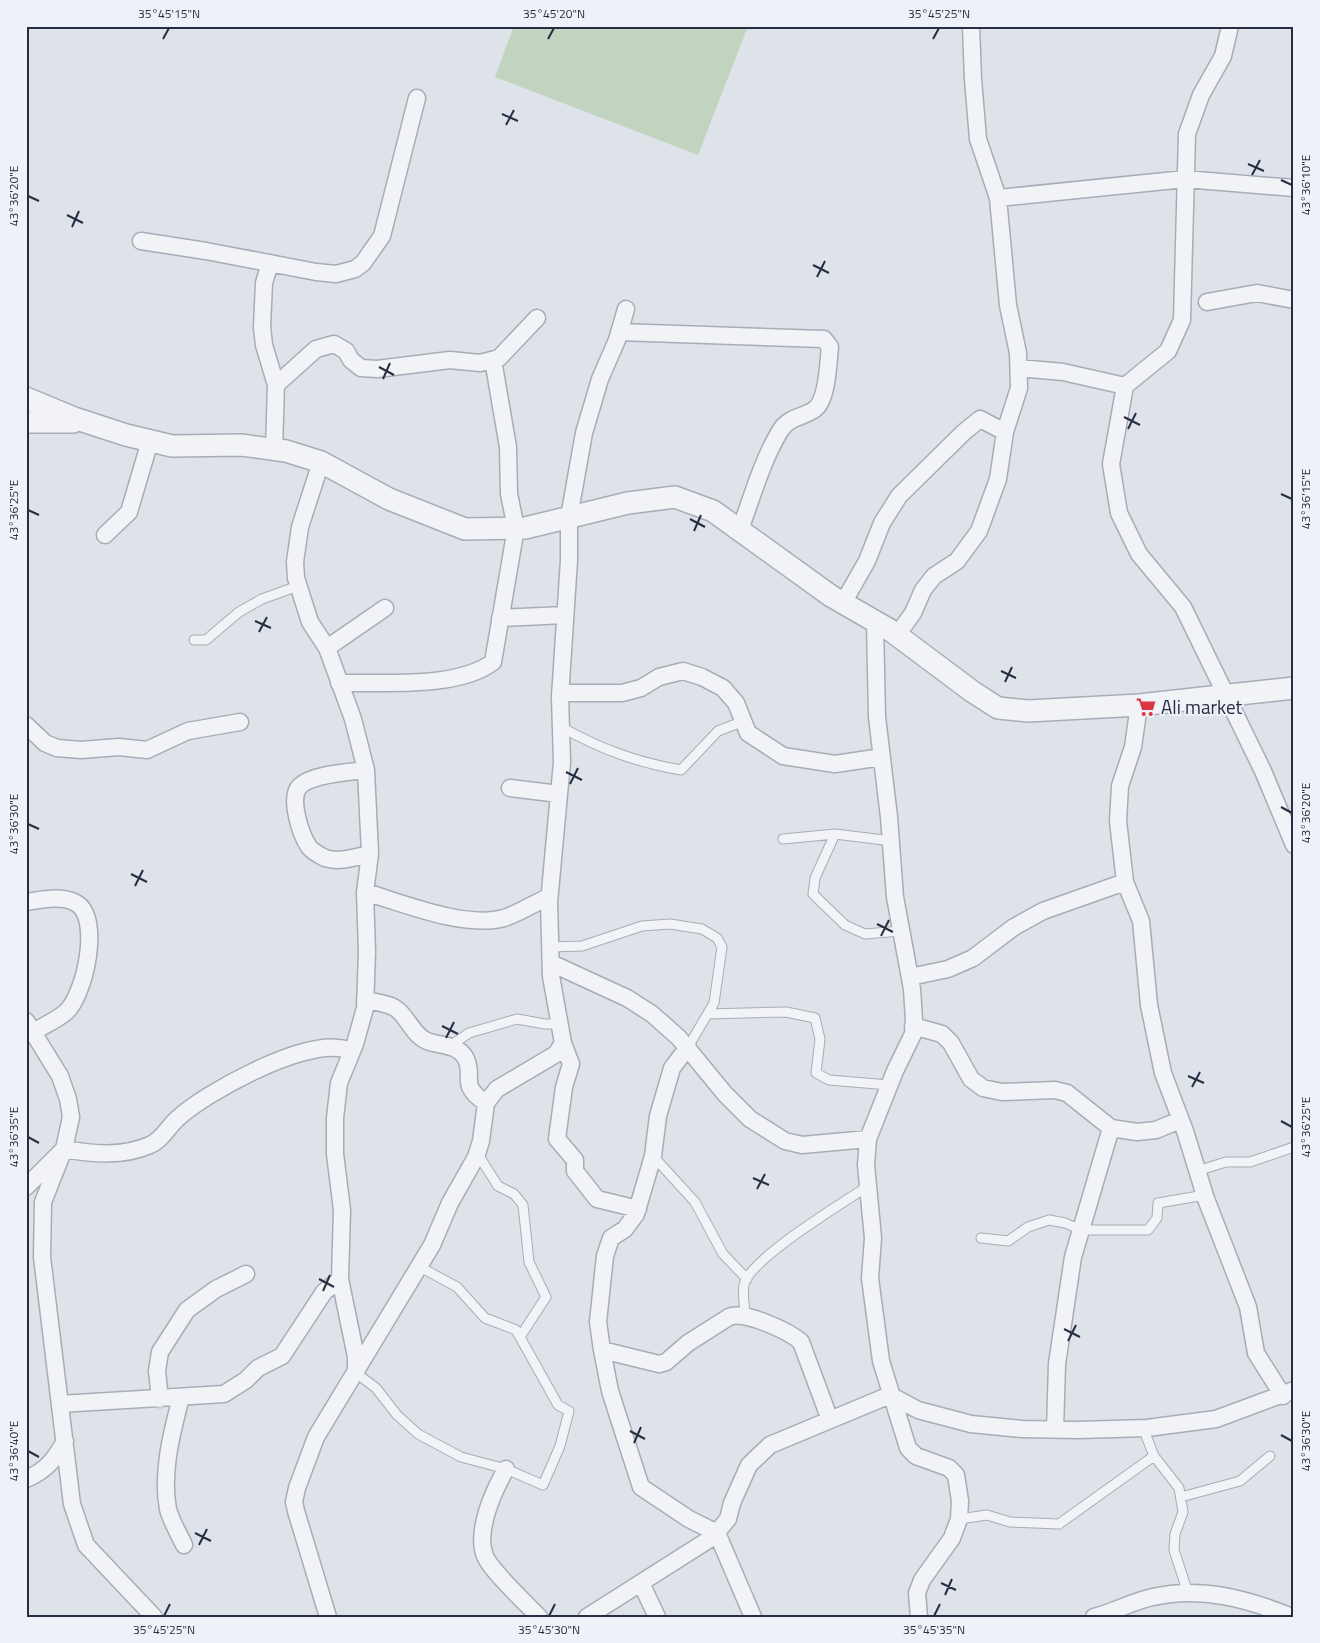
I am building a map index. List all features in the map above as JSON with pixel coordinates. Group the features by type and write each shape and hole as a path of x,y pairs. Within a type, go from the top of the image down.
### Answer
{"street":[{"path":"897,635 913,613 923,590 934,576 957,561 979,531 998,479 1005,432 1019,388 1018,353 1008,305 998,198 978,140 972,79 971,26"},
{"path":"1230,26 1223,56 1201,95 1187,134 1182,320 1168,351 1125,386 1111,464 1119,513 1139,554 1183,607 1263,771 1294,845"},
{"path":"141,241 316,272 336,274 355,269 363,263 382,236 417,98"},
{"path":"998,198 1185,179 1294,188"},
{"path":"270,263 264,283 262,327 264,345 276,385 274,449"},
{"path":"1207,302 1257,293 1294,300"},
{"path":"626,310 600,379 584,433 569,517 569,560 560,692 562,762 550,897 550,947 563,1043 571,1064 564,1087 557,1139 575,1160 575,1171 596,1199 638,1209"},
{"path":"276,385 316,349 334,344 346,351 361,368 386,368 450,360 480,363 494,360 499,358 537,318"},
{"path":"619,332 824,339 830,347 822,399 815,409 788,421 781,430 764,464 740,530"},
{"path":"340,683 427,683 482,670 493,662 516,528 509,494 508,447 494,360"},
{"path":"1019,368 1063,372 1125,386"},
{"path":"26,398 86,422 172,446 241,445 274,449 321,462 389,499 465,529 516,528 628,503 675,497 714,510 843,603 897,635 973,692 998,708 1028,711 1138,705 1294,688"},
{"path":"843,603 868,561 882,523 899,496 957,438 980,419 1005,432"},
{"path":"26,422 86,422"},
{"path":"105,534 129,512 150,441"},
{"path":"321,462 300,527 295,562 298,586 310,622 327,648 353,720 366,770 370,854 364,892 367,952 365,1000 352,1051 339,1084 335,1118 335,1154 342,1210 340,1279 356,1357 356,1373"},
{"path":"327,648 385,608"},
{"path":"500,618 565,615"},
{"path":"875,622 876,685 882,757 892,842 895,897 910,976 913,1034 889,1084 868,1139 868,1186 873,1238 870,1278 881,1361 908,1448 916,1456 949,1468 956,1475 959,1519 952,1538 922,1580 917,1593 919,1617"},
{"path":"560,692 622,693 640,688 659,677 683,672 702,677 723,688 736,703 748,733 783,756 834,764 882,757"},
{"path":"890,1395 918,1410 971,1424 1055,1430 1143,1428 1216,1419 1289,1393 1256,1353 1248,1307 1205,1195 1163,1073 1149,1005 1141,921 1125,882 1118,821 1120,786 1132,746 1138,705"},
{"path":"26,725 45,743 57,748 81,750 119,747 147,750 188,731 240,722"},
{"path":"366,770 344,772 308,780 299,787 295,810 308,845 313,851 332,860 370,854"},
{"path":"510,788 559,794"},
{"path":"910,976 948,970 972,958 1014,927 1043,911 1125,882"},
{"path":"364,892 454,918 482,919 501,919 517,914 529,905 550,897"},
{"path":"26,902 60,899 76,903 86,915 89,935 86,970 78,995 66,1012 30,1026 60,1076 68,1099 71,1117 64,1149 43,1202 42,1257 72,1504 86,1544 154,1617"},
{"path":"551,963 628,998 669,1028 688,1047 731,1100 750,1119 785,1141 802,1145 868,1139"},
{"path":"365,1000 395,1008 415,1032 425,1040 458,1048 466,1058 470,1089 474,1096 486,1103"},
{"path":"913,1026 942,1034 951,1043 971,1079 983,1088 1002,1092 1055,1090 1066,1093 1111,1128 1137,1132 1156,1130 1180,1120"},
{"path":"328,1617 294,1502 316,1437 420,1267 477,1153 481,1141 486,1103 497,1089 556,1054 563,1043"},
{"path":"64,1149 91,1154 128,1152 152,1145 177,1119 220,1088 255,1069 312,1050 337,1047 352,1051"},
{"path":"688,1047 672,1068 658,1116 653,1156 638,1209 624,1229 611,1238 605,1256 598,1322 610,1391 641,1487 689,1519 717,1533 753,1617"},
{"path":"1055,1430 1057,1364 1073,1257 1111,1128"},
{"path":"26,1187 64,1149"},
{"path":"160,1399 157,1372 160,1352 187,1310 216,1289 246,1274"},
{"path":"60,1404 224,1394 246,1380 258,1368 282,1356 324,1292 340,1279"},
{"path":"602,1350 659,1364 666,1362 688,1343 729,1317 735,1314 745,1316 794,1336 801,1342 830,1420"},
{"path":"587,1617 717,1533 728,1519 732,1503 749,1465 770,1445 890,1395"},
{"path":"181,1397 172,1433 166,1477 168,1510 184,1545"},
{"path":"26,1479 37,1474 55,1460 65,1441"},
{"path":"506,1468 494,1490 490,1503 483,1534 485,1556 509,1586 539,1617"},
{"path":"641,1583 658,1617"},
{"path":"1094,1617 1152,1597 1188,1593 1225,1595 1262,1604 1292,1617"}],"lane":[{"path":"194,640 206,640 240,612 262,599 298,586"},
{"path":"561,727 595,746 623,757 681,770 718,731 744,721"},
{"path":"835,834 815,878 813,894 845,925 865,934 901,930"},
{"path":"783,839 835,834 892,842"},
{"path":"550,947 582,946 642,926 670,924 702,930 717,938 722,947 714,1003 688,1047"},
{"path":"708,1014 786,1012 815,1018 820,1039 816,1072 829,1080 889,1084"},
{"path":"450,1046 469,1033 516,1019 545,1024 561,1024"},
{"path":"1197,1171 1226,1162 1250,1162 1294,1147"},
{"path":"477,1153 498,1186 514,1194 523,1206 529,1262 546,1297 520,1337"},
{"path":"653,1156 695,1202 723,1254 747,1279"},
{"path":"745,1316 744,1284 753,1268 778,1248 868,1186"},
{"path":"981,1238 1008,1241 1028,1226 1049,1220 1065,1223 1081,1230 1148,1230 1157,1218 1158,1203 1205,1195"},
{"path":"356,1373 376,1388 397,1415 418,1434 462,1457 506,1468 543,1485 560,1446 569,1411 558,1405 516,1330 508,1325 485,1318 458,1287 420,1267"},
{"path":"1143,1428 1154,1456 1179,1488 1183,1512 1175,1534 1174,1550 1188,1593"},
{"path":"959,1519 987,1515 1010,1522 1059,1524 1154,1456"},
{"path":"1181,1497 1240,1481 1270,1456"}],"green space":[{"path":"514,26 748,26 698,155 495,77"}],"place":[{"name":"Ali market","path":"1146,707"}]}
